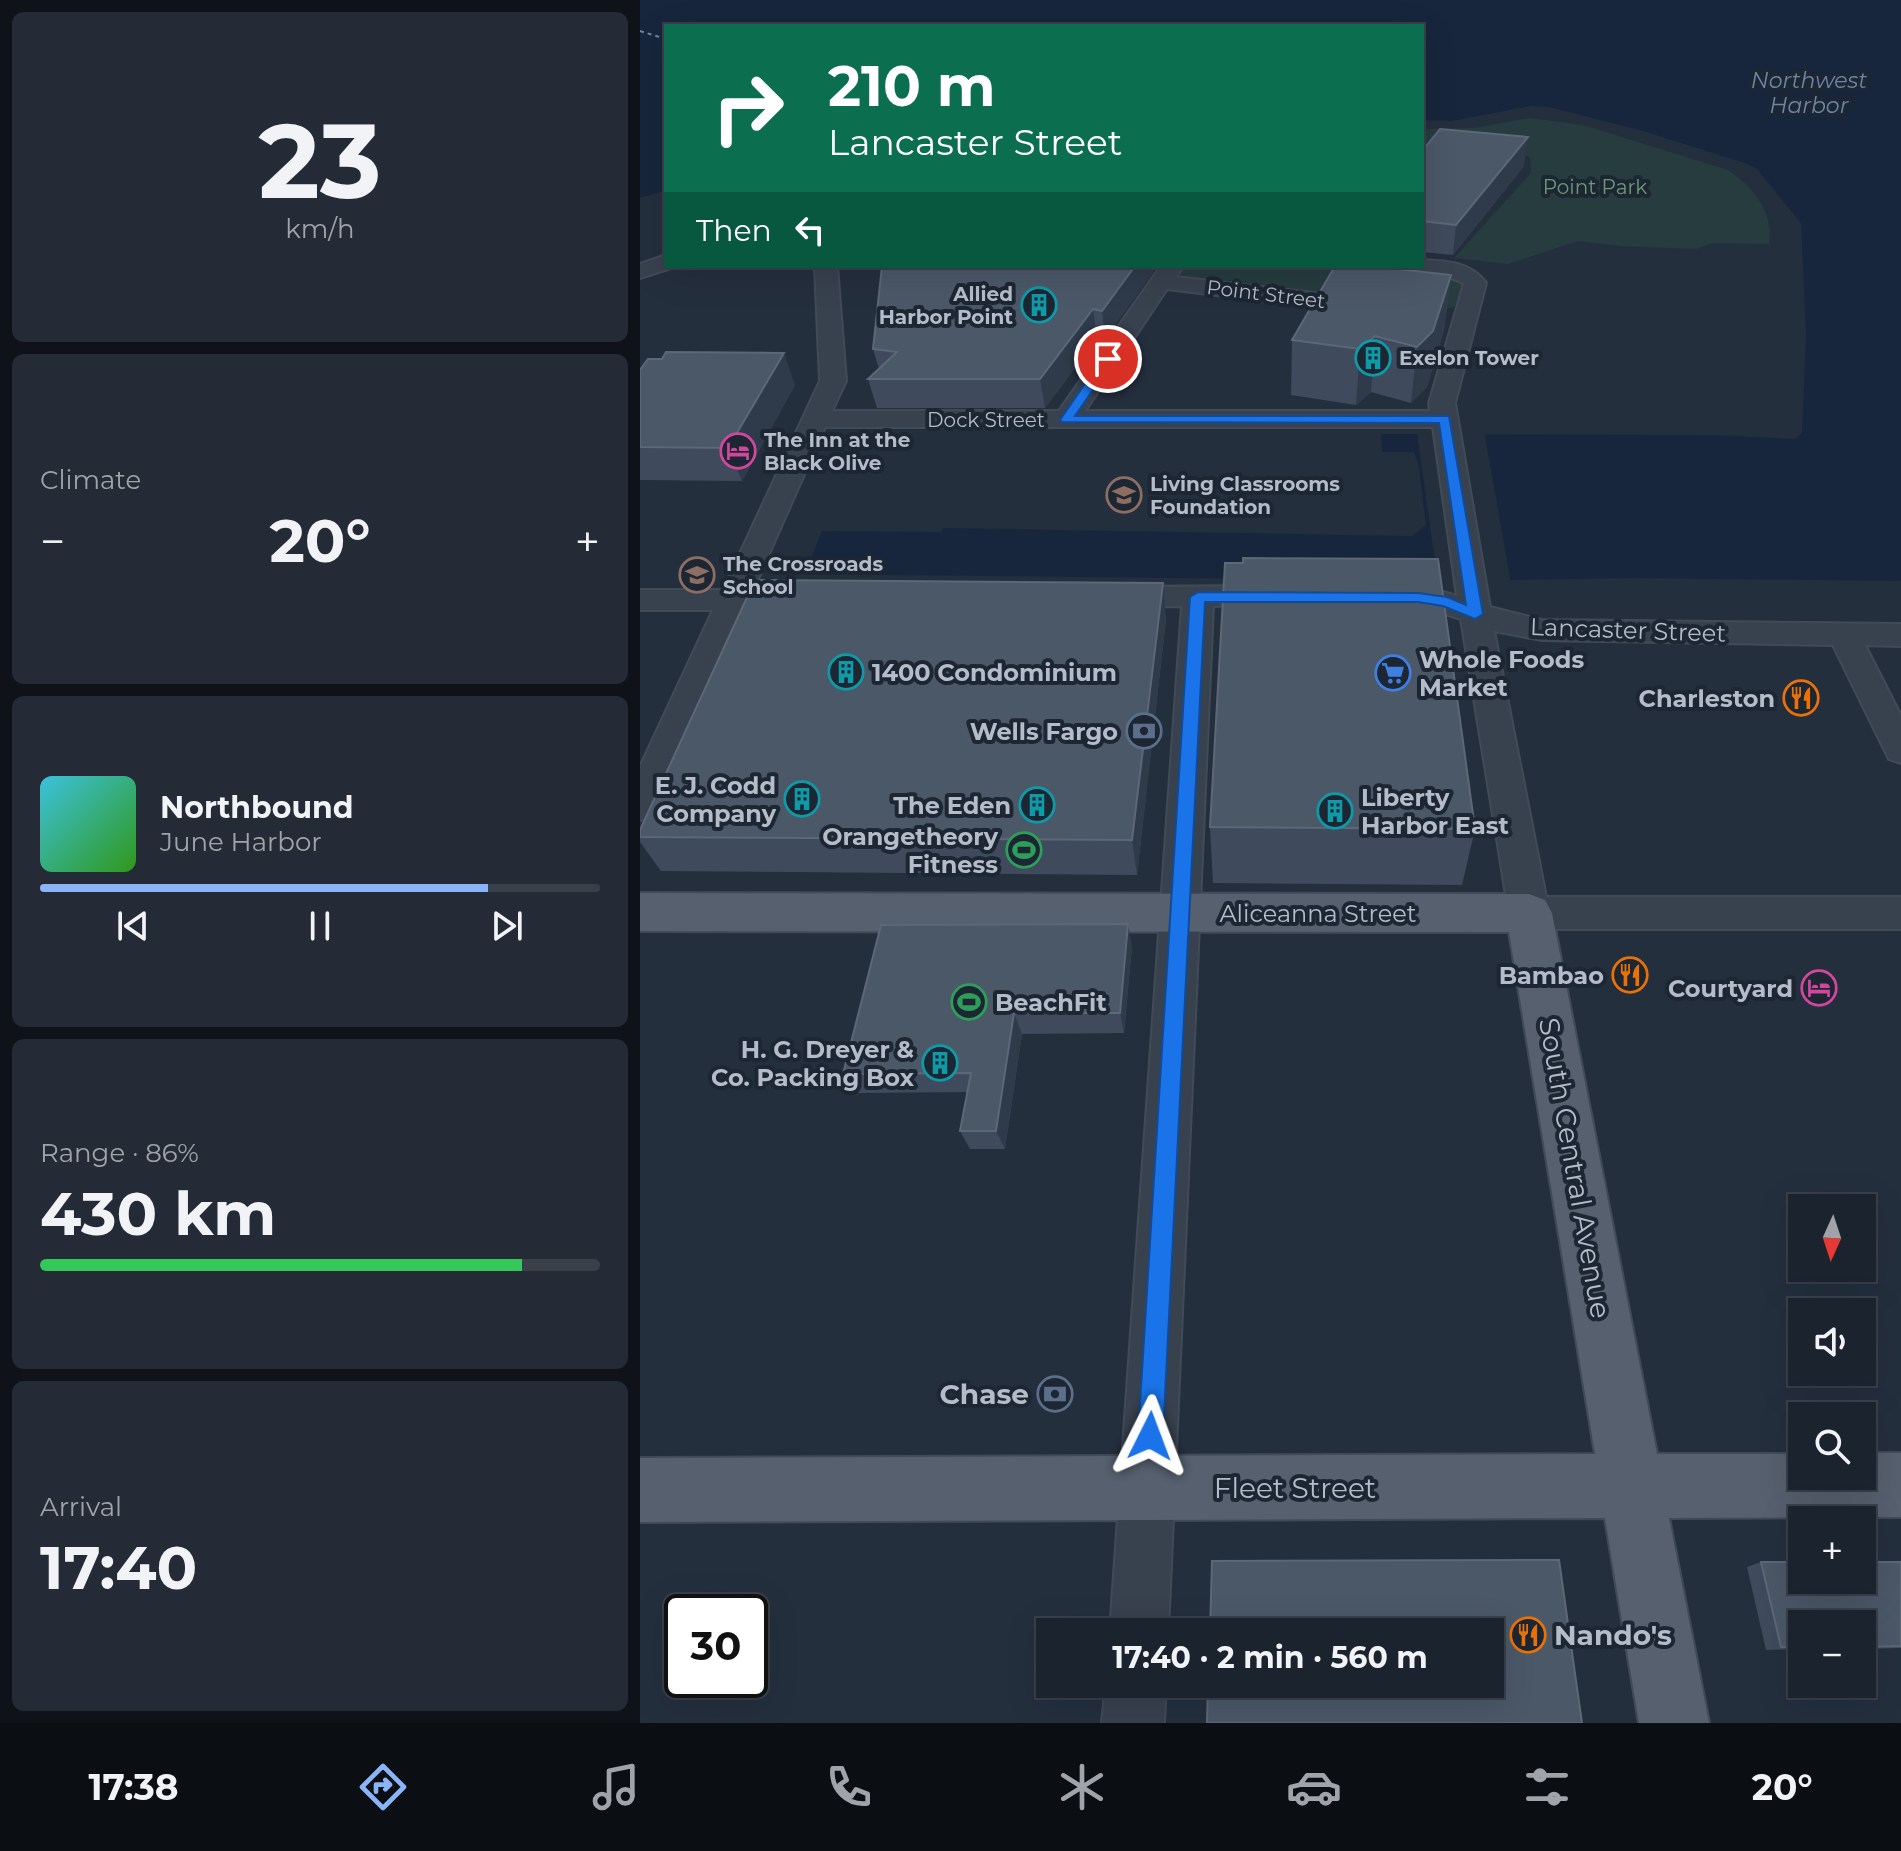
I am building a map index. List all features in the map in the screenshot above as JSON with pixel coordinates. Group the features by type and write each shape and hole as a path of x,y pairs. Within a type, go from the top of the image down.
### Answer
{"main road":[{"name":"Aliceanna Street","path":"640,912 1529,913"},
{"name":"South Central Avenue","path":"1529,913 1674,1723"},
{"name":"Fleet Street","path":"640,1490 1901,1485"}],"street":[{"path":"640,271 664,263"},
{"name":"South Central Avenue","path":"1424,267 1450,270 1471,277 1475,287 1442,403 1472,599 1529,913"},
{"path":"640,806 833,381 826,268"},
{"path":"1066,420 1167,274"},
{"name":"Point Street","path":"1167,274 1394,310"},
{"path":"1440,315 1465,318"},
{"name":"Dock Street","path":"816,419 1446,424"},
{"path":"1078,597 1308,596"},
{"name":"Lancaster Street","path":"1371,596 1472,599 1503,623 1542,630 1901,635"},
{"path":"1140,1618 1198,597"},
{"path":"640,600 823,599"},
{"path":"1844,635 1901,750"},
{"name":"Aliceanna Street","path":"1529,913 1901,913"},
{"path":"1133,1723 1135,1698"}],"green space":[{"name":"Point Park","path":"1529,118 1583,125 1728,170 1746,184 1765,211 1769,244 1712,243 1696,249 1578,241 1508,264 1454,258 1531,173 1530,157 1511,151 1424,142 1424,129 1474,128"},
{"path":"1181,268 1397,268 1450,274 1465,281 1460,305 1441,310 1185,280 1179,275"}],"water":[{"name":"Northwest Harbor","path":"640,0 1901,0 1901,581 1634,578 1451,581 805,574 822,531 941,532 943,528 1412,536 1426,525 1419,467 1414,452 1382,452 1381,434 1713,435 1795,439 1802,433 1806,334 1801,223 1757,169 1643,131 1549,107 1531,106 1451,121 1424,120 1424,24 664,24 664,191 640,198"}],"pier":[{"path":"1484,430 1511,584 1438,583 1417,433"}],"building":[{"path":"1440,129 1528,137 1456,225 1424,221 1424,149"},
{"name":"Allied Harbor Point","path":"882,268 1134,268 1102,311 1093,309 1040,379 868,379 897,352 873,349"},
{"path":"1334,268 1389,268 1451,275 1433,331 1417,347 1375,336 1360,349 1292,340"},
{"path":"666,352 784,353 728,448 640,447 640,370 648,359 662,359"},
{"name":"Liberty Harbor East","path":"1243,558 1438,559 1475,829 1210,827 1225,563 1243,563"},
{"path":"755,580 1163,583 1132,840 640,837 640,830"},
{"name":"H. G. Dreyer & Co. Packing Box","path":"1128,924 1120,1013 1014,1013 996,1131 960,1131 971,1073 843,1074 881,925"},
{"path":"1559,1560 1582,1723 1207,1723 1208,1698 1504,1698 1504,1618 1210,1618 1212,1561"},
{"path":"1761,1562 1788,1562 1788,1594 1876,1594 1876,1562 1901,1562 1901,1646 1876,1647 1876,1610 1788,1610 1788,1647 1781,1647"}],"ferry route":[{"path":"640,31 664,38"}],"place":[{"name":"Allied Harbor Point","path":"1039,305"},
{"name":"Exelon Tower","path":"1373,358"},
{"name":"The Inn at the Black Olive","path":"738,451"},
{"name":"Living Classrooms Foundation","path":"1124,495"},
{"name":"The Crossroads School","path":"697,575"},
{"name":"1400 Condominium","path":"846,672"},
{"name":"Whole Foods Market","path":"1393,673"},
{"name":"Charleston","path":"1801,698"},
{"name":"Wells Fargo","path":"1144,731"},
{"name":"E. J. Codd Company","path":"802,799"},
{"name":"The Eden","path":"1037,805"},
{"name":"Liberty Harbor East","path":"1335,811"},
{"name":"Orangetheory Fitness","path":"1024,850"},
{"name":"Bambao","path":"1630,975"},
{"name":"Courtyard","path":"1819,988"},
{"name":"BeachFit","path":"969,1002"},
{"name":"H. G. Dreyer & Co. Packing Box","path":"940,1063"},
{"name":"Chase","path":"1055,1394"},
{"name":"Nando's","path":"1528,1635"}],"route":[{"path":"1108,359 1066,420 1445,419 1475,614 1447,602 1418,597 1198,597 1150,1436"}]}
